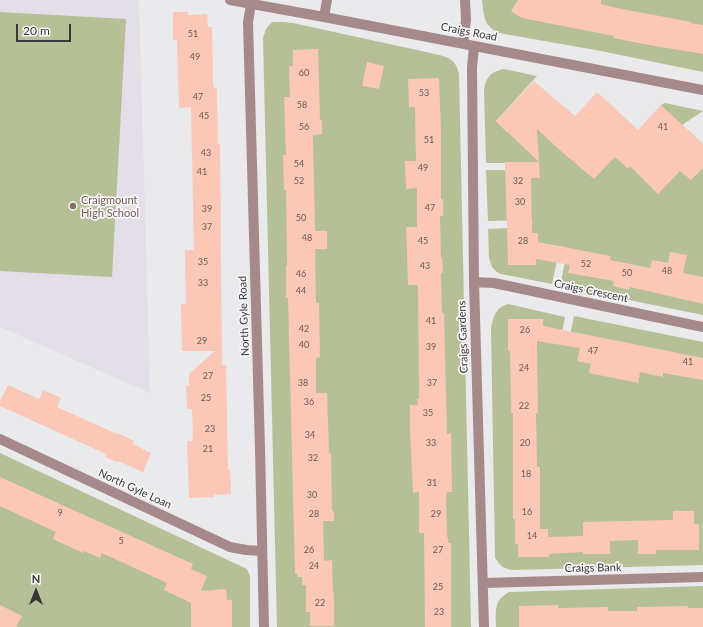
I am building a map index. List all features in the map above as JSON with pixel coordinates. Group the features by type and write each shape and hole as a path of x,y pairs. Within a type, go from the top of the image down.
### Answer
{"street":[{"name":"Craigs Road","path":"230,0 463,43 703,90"},
{"path":"324,17 327,0"},
{"path":"463,43 466,20 465,0"},
{"name":"North Gyle Road","path":"251,4 248,22 264,627"},
{"name":"Craigs Gardens","path":"474,46 472,68 474,282 484,627"},
{"name":"Craigs Crescent","path":"474,282 494,283 703,327"},
{"name":"North Gyle Loan","path":"0,439 230,547 262,551"},
{"name":"Craigs Bank","path":"483,583 703,577"}],"shaded area":[{"name":"Craigmount High School","path":"0,0 139,0 150,393 0,327"}],"green space":[{"path":"482,0 703,0 703,72 601,51 499,33 490,27 485,20"},
{"path":"0,12 126,19 112,277 0,271"},
{"path":"272,22 293,23 440,55 454,62 458,69 471,627 277,627 263,38 266,29"},
{"path":"504,69 537,76 496,121 507,132 535,103 641,150 661,105 665,103 703,111 682,125 696,137 703,167 703,315 560,286 568,248 560,246 552,284 501,274 492,267 489,258 488,229 532,227 532,220 488,221 486,170 505,170 505,163 486,163 484,91 486,82 490,76 495,72"},
{"path":"508,304 565,317 560,344 568,346 574,316 703,342 703,565 513,570 505,568 497,561 495,558 491,328 498,310 504,305"},
{"path":"0,453 247,569 250,576 250,627 0,627"},
{"path":"703,586 703,627 496,627 496,607 500,599 509,592"}],"building":[{"path":"518,0 601,0 601,4 612,7 703,25 703,54 613,38 614,36 522,18 511,11"},
{"path":"173,12 188,12 188,15 207,14 208,27 212,27 213,81 214,88 217,88 218,144 220,144 222,365 226,365 228,470 230,470 231,494 214,495 214,497 189,498 187,441 193,441 192,409 187,409 186,386 189,386 189,374 215,351 182,351 181,304 186,304 185,250 194,250 191,107 179,108 177,40 173,40"},
{"path":"318,49 320,120 322,120 322,134 313,135 315,231 327,231 327,249 315,249 316,303 319,303 320,357 316,358 316,393 327,393 329,453 331,453 332,510 334,512 334,521 323,521 324,561 332,560 334,626 310,626 310,612 306,612 306,585 302,585 302,577 298,577 297,574 295,574 288,298 286,298 286,190 284,190 283,155 286,155 284,97 290,97 289,66 293,66 293,50"},
{"path":"367,62 384,66 379,89 362,86"},
{"path":"439,78 441,199 443,199 443,216 440,216 441,258 443,273 441,273 442,313 444,313 447,434 451,433 452,492 447,492 446,496 447,537 448,543 451,543 451,627 425,627 424,533 419,533 419,492 413,493 410,431 410,405 418,405 417,399 419,399 418,285 408,285 406,227 417,227 417,188 406,189 405,161 416,161 415,107 409,107 408,79"},
{"path":"534,81 575,116 597,92 638,130 661,105 703,144 703,168 691,180 680,171 658,194 630,166 628,169 615,157 594,179 537,129 539,162 496,121"},
{"path":"505,162 539,162 540,178 531,178 532,233 538,233 538,242 611,256 610,260 650,268 652,260 668,263 670,252 687,255 683,273 703,277 703,304 630,287 629,290 613,286 614,281 568,273 570,265 536,259 536,265 508,265"},
{"path":"508,319 543,319 543,326 703,358 703,380 663,373 663,377 640,372 638,383 589,373 591,364 577,361 580,348 537,341 538,413 536,413 537,467 540,467 540,529 548,529 548,537 583,536 583,522 673,520 673,511 694,511 694,524 699,524 699,550 656,550 656,554 638,554 638,540 610,541 610,554 583,554 583,552 549,554 549,557 518,557 518,544 515,544 515,519 513,519 513,413 511,413"},
{"path":"8,385 39,399 43,390 61,398 57,407 134,441 133,444 151,453 143,472 105,457 106,454 0,406 0,401"},
{"path":"0,477 193,564 191,569 207,576 201,591 226,589 227,600 232,600 232,627 191,627 191,603 164,590 167,583 102,553 100,558 84,551 83,553 53,539 56,532 0,506"},
{"path":"0,605 22,616 16,627 0,627"},
{"path":"558,605 558,608 608,607 608,611 637,611 637,607 688,606 688,608 703,608 703,627 519,627 519,606"}],"place":[{"name":"Craigmount High School","path":"73,206"}]}
